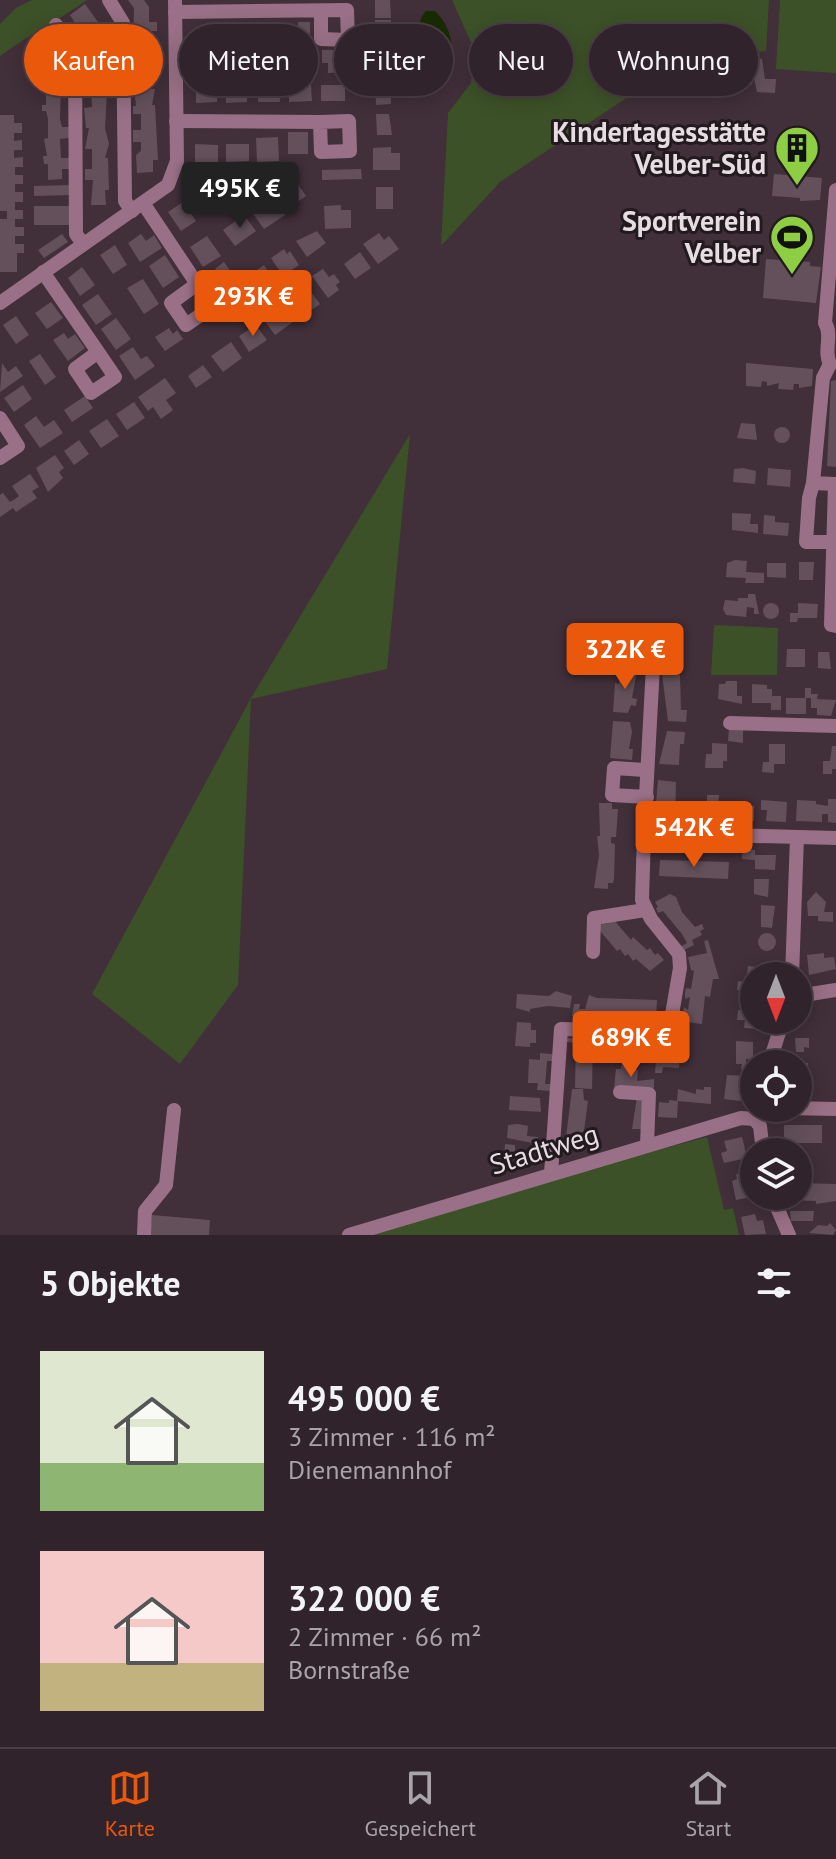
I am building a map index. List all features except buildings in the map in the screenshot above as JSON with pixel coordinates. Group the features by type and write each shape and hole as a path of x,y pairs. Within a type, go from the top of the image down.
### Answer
{"street":[{"path":"109,0 123,23 125,201 137,207 197,284"},
{"path":"0,303 168,185 174,175 177,161 175,6 321,11"},
{"path":"75,96 76,234 83,244"},
{"path":"176,121 320,122"},
{"path":"834,542 806,542 823,378 833,366 826,358 832,329 825,323 836,190"},
{"path":"43,272 98,352"},
{"path":"0,419 18,446 0,458"},
{"path":"813,483 836,484 831,625 836,626"},
{"path":"551,1174 561,1029 669,1032 680,968 679,954 645,910 641,884 653,666"},
{"path":"730,723 836,726"},
{"path":"645,770 614,768 612,795 647,797"},
{"path":"644,833 836,838"},
{"path":"793,962 797,837"},
{"path":"593,952 594,918 645,910"},
{"path":"812,994 836,990"},
{"path":"620,1092 649,1094 647,1145"},
{"path":"812,1109 836,1109"},
{"path":"144,1235 145,1211 166,1185 174,1110"},
{"name":"Stadtweg","path":"349,1235 740,1118"},
{"path":"778,1210 789,1235"}],"shaded area":[{"path":"32,0 87,0 49,24 24,24 24,39 0,56 0,24 16,8"},
{"path":"452,0 769,0 766,51 758,52 758,24 589,24 589,96 629,96 500,182 441,246 448,113 469,86 469,96 573,96 573,24 469,24 469,38"},
{"path":"780,0 836,0 836,73 776,69"},
{"path":"426,11 435,11 445,24 420,24"},
{"path":"410,434 387,669 251,699 238,985 180,1064 92,994 251,698"},
{"path":"714,625 778,628 777,675 711,675"},
{"path":"707,1137 724,1210 733,1208 739,1235 364,1235 538,1182"}],"place":[{"name":"Kindertagesstätte Velber-Süd","path":"797,187"},
{"name":"Sportverein Velber","path":"792,276"}]}
